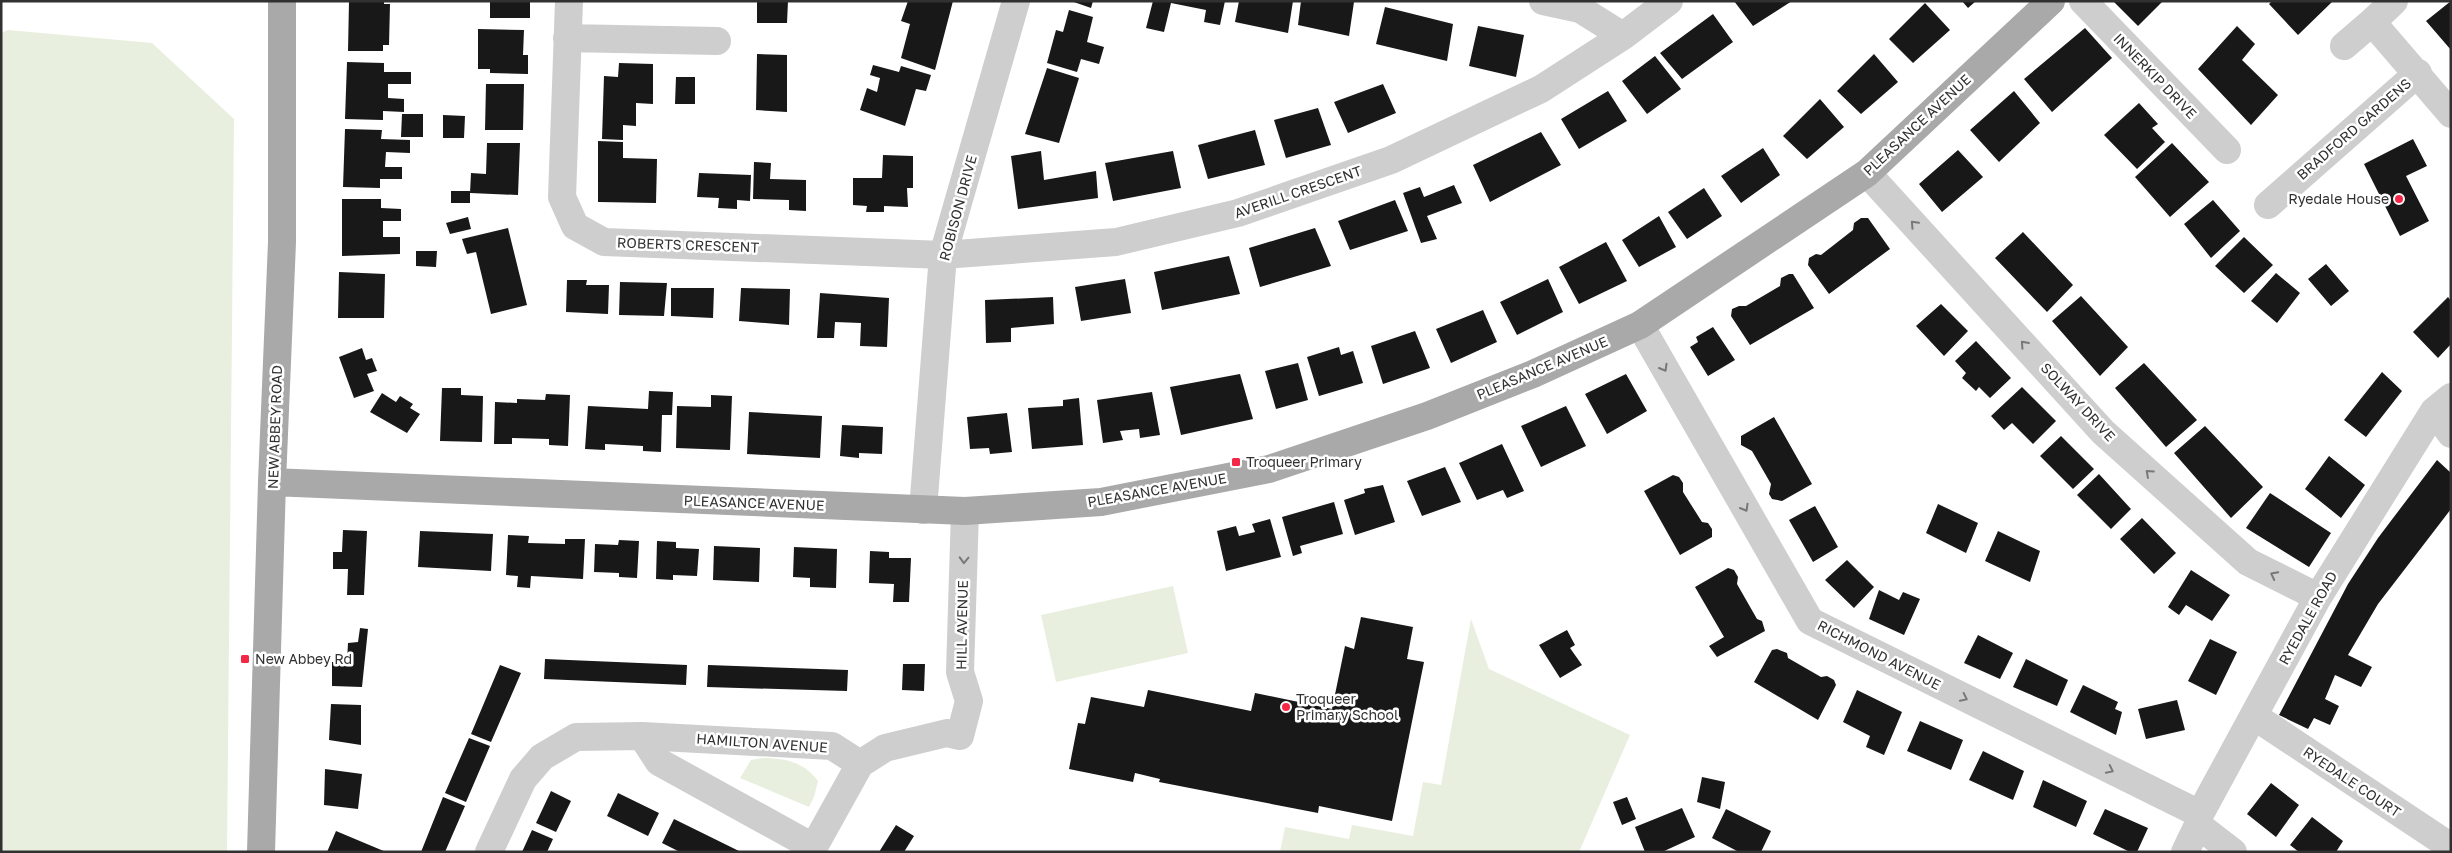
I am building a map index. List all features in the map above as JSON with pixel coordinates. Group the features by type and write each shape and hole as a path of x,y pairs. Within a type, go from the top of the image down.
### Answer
{"main road":[{"name":"NEW ABBEY ROAD","path":"261,852 272,482 282,242 282,1"},
{"name":"PLEASANCE AVENUE","path":"272,482 966,511 1101,502 1269,469 1427,416 1533,374 1640,325 1867,173 2051,1"}],"street":[{"name":"ROBERTS CRESCENT","path":"569,1 562,197 575,226 604,242 943,255"},
{"name":"ROBISON DRIVE","path":"923,510 943,255 1016,1"},
{"path":"1544,1 1580,9 1623,36"},
{"name":"AVERILL CRESCENT","path":"943,255 1116,242 1238,213 1391,160 1541,89 1623,36 1668,1"},
{"name":"INNERKIP DRIVE","path":"2082,1 2227,150"},
{"path":"2344,46 2394,1"},
{"name":"BRADFORD GARDENS","path":"2372,22 2418,73 2451,114"},
{"path":"567,38 718,41"},
{"name":"BRADFORD GARDENS","path":"2268,204 2418,73"},
{"name":"SOLWAY DRIVE","path":"1867,173 2103,432 2248,562 2318,598"},
{"name":"RICHMOND AVENUE","path":"1640,325 1810,620 2199,820 2233,852"},
{"path":"2442,404 2451,434"},
{"name":"RYEDALE ROAD","path":"2185,852 2199,820 2318,598 2442,404"},
{"name":"HILL AVENUE","path":"860,764 885,748 947,733 960,736 968,701 960,672 966,511"},
{"name":"RYEDALE COURT","path":"2254,716 2451,847"},
{"path":"642,736 659,762 812,849 860,764"},
{"name":"HAMILTON AVENUE","path":"489,852 523,779 542,757 576,737 642,736 832,746 860,764"}],"green space":[{"path":"8,30 152,43 234,119 227,852 1,852 1,33"},
{"path":"1173,586 1188,653 1056,682 1041,615"},
{"path":"1471,619 1489,669 1630,735 1579,852 1280,852 1285,827 1349,839 1352,825 1413,836 1423,782 1441,785"},
{"path":"762,758 793,762 807,769 813,775 818,781 809,807 740,778 751,760"}],"building":[{"path":"349,1 384,1 384,4 390,4 389,45 383,45 383,51 348,51"},
{"path":"490,1 530,1 530,18 490,18"},
{"path":"757,1 788,1 787,23 757,23"},
{"path":"908,1 953,1 935,70 901,58 910,24 901,21"},
{"path":"1071,1 1093,1 1091,8"},
{"path":"1153,1 1225,1 1220,25 1204,22 1206,10 1171,3 1164,32 1146,28"},
{"path":"1239,1 1293,1 1288,33 1235,22"},
{"path":"1301,1 1354,2 1349,36 1298,25"},
{"path":"1734,1 1792,1 1753,26"},
{"path":"1962,1 1976,1 1968,8"},
{"path":"2113,1 2163,1 2138,26"},
{"path":"2272,1 2333,1 2298,35 2269,4"},
{"path":"2451,1 2451,50 2426,21"},
{"path":"1925,3 1950,30 1913,63 1889,39"},
{"path":"1385,7 1453,24 1447,61 1376,44"},
{"path":"1069,10 1093,17 1087,42 1104,47 1099,64 1081,59 1077,72 1047,63 1056,30 1063,32"},
{"path":"1713,14 1733,42 1682,79 1660,53"},
{"path":"1478,26 1524,35 1516,77 1469,66"},
{"path":"2237,26 2255,44 2242,60 2278,95 2251,125 2198,69"},
{"path":"2085,28 2112,58 2052,112 2024,79"},
{"path":"478,29 524,30 523,55 528,55 528,74 490,73 490,69 478,69"},
{"path":"757,54 787,55 787,112 756,110"},
{"path":"1874,54 1898,82 1861,114 1837,91"},
{"path":"1655,56 1681,89 1647,114 1622,81"},
{"path":"347,62 384,63 384,72 411,72 411,84 388,84 388,98 404,99 404,112 383,111 383,120 345,119"},
{"path":"619,63 653,64 653,104 636,103 636,126 623,125 623,140 602,139 604,76 618,77"},
{"path":"873,65 899,72 901,66 931,75 926,91 916,89 905,126 860,110 867,88 877,92 880,78 870,75"},
{"path":"1047,68 1079,78 1059,143 1025,134"},
{"path":"676,77 695,77 695,104 675,104"},
{"path":"486,84 524,84 523,130 485,130"},
{"path":"1383,84 1396,113 1348,133 1334,102"},
{"path":"1608,91 1627,121 1579,149 1561,119"},
{"path":"2014,91 2040,123 1999,162 1970,130"},
{"path":"1820,99 1844,127 1807,159 1783,136"},
{"path":"2139,103 2158,124 2152,128 2165,142 2137,169 2104,135"},
{"path":"1318,108 1331,145 1286,158 1274,120"},
{"path":"402,114 423,114 423,137 401,137"},
{"path":"443,115 465,116 464,138 443,138"},
{"path":"345,129 382,130 381,139 410,140 410,153 386,152 385,167 402,167 402,179 380,179 380,188 343,187"},
{"path":"1255,130 1265,165 1208,179 1198,145"},
{"path":"1541,132 1561,165 1490,202 1473,165"},
{"name":"Ryedale House","path":"2413,139 2427,166 2406,176 2429,221 2400,236 2364,164"},
{"path":"598,141 623,142 623,158 657,159 656,203 598,202"},
{"path":"487,143 520,143 518,195 470,193 471,173 486,174"},
{"path":"2172,143 2209,182 2170,217 2135,177"},
{"path":"1763,148 1780,175 1741,203 1721,176"},
{"path":"1958,150 1983,177 1942,212 1919,184"},
{"path":"1041,151 1044,180 1096,171 1098,198 1018,209 1011,156"},
{"path":"1173,151 1181,188 1113,201 1105,163"},
{"path":"883,155 913,156 913,188 907,188 908,207 884,206 884,212 866,212 867,206 853,205 853,178 882,178"},
{"path":"754,162 771,163 770,179 806,180 806,211 789,210 789,200 753,199"},
{"path":"699,173 751,175 750,201 737,200 737,209 718,208 719,198 697,197"},
{"path":"1454,185 1462,203 1427,216 1437,239 1421,243 1403,193 1420,187 1424,197"},
{"path":"1704,188 1722,216 1687,239 1668,212"},
{"path":"451,191 470,191 470,203 451,203"},
{"path":"342,199 381,199 381,208 401,209 401,221 383,221 383,237 400,237 400,254 342,256"},
{"path":"1395,200 1408,231 1350,250 1338,221"},
{"path":"2213,200 2240,231 2211,258 2184,224"},
{"path":"1659,216 1676,247 1639,267 1622,240"},
{"path":"468,217 471,229 450,234 446,223"},
{"path":"1861,218 1868,218 1890,249 1829,294 1808,265 1809,258 1816,254 1821,255 1853,230 1854,223"},
{"path":"508,228 527,305 491,314 476,252 467,254 462,239"},
{"path":"1315,228 1331,266 1260,287 1249,248"},
{"path":"2023,232 2073,285 2047,312 1995,258"},
{"path":"2244,237 2273,265 2244,293 2215,266"},
{"path":"1606,242 1627,281 1579,304 1559,267"},
{"path":"416,251 437,251 436,267 416,266"},
{"path":"1229,256 1240,294 1162,310 1154,272"},
{"path":"2326,264 2349,291 2331,306 2308,279"},
{"path":"339,272 385,274 384,318 338,318"},
{"path":"2276,273 2300,293 2277,323 2251,301"},
{"path":"1793,274 1814,308 1750,345 1731,316 1732,309 1746,306 1780,286 1781,278"},
{"path":"1125,279 1131,313 1081,321 1075,287"},
{"path":"1548,279 1563,312 1517,335 1500,302"},
{"path":"567,280 587,280 586,285 609,285 608,314 566,312"},
{"path":"620,282 667,283 664,316 619,315"},
{"path":"671,288 714,288 713,318 671,316"},
{"path":"741,288 790,289 789,325 739,321"},
{"path":"820,293 889,298 887,347 860,346 861,323 835,322 834,338 817,338"},
{"path":"2081,296 2128,347 2100,376 2052,321"},
{"path":"1053,297 1054,324 1011,328 1011,342 986,343 985,300"},
{"path":"2448,297 2451,301 2451,344 2438,358 2413,332"},
{"path":"1941,304 1968,331 1944,356 1916,326"},
{"path":"1483,310 1497,342 1451,363 1436,329"},
{"path":"1713,327 1735,360 1708,376 1690,347 1698,342 1696,337"},
{"path":"1415,331 1430,368 1383,384 1371,346"},
{"path":"1976,341 2011,378 1990,398 1979,387 1976,391 1962,378 1966,373 1955,361"},
{"path":"1339,347 1341,355 1353,351 1363,383 1319,396 1307,357"},
{"path":"362,348 366,360 372,358 377,371 367,374 374,391 354,398 339,357"},
{"path":"1298,363 1308,400 1276,409 1265,371"},
{"path":"2144,363 2197,420 2166,447 2115,388"},
{"path":"2382,372 2402,391 2366,437 2344,420"},
{"path":"1240,374 1253,419 1181,435 1170,387"},
{"path":"1626,374 1647,411 1607,434 1585,394"},
{"path":"2022,387 2056,421 2033,444 2012,423 2004,430 1991,416"},
{"path":"442,388 461,388 461,395 483,396 482,442 440,441"},
{"path":"649,391 673,392 672,415 662,415 661,452 643,451 643,446 605,444 605,450 585,449 588,406 648,409"},
{"path":"1152,392 1160,435 1140,438 1139,429 1120,431 1123,440 1103,443 1097,400"},
{"path":"382,393 396,402 400,396 413,404 410,408 420,414 407,433 370,412"},
{"path":"546,394 570,395 568,446 549,445 549,439 512,438 512,444 494,444 495,402 517,403 517,399 545,400"},
{"path":"711,395 732,396 730,450 676,448 677,406 711,407"},
{"path":"1079,398 1083,445 1032,449 1028,408 1063,406 1063,400"},
{"path":"1566,406 1586,446 1541,467 1521,426"},
{"path":"749,412 822,416 820,458 747,454"},
{"path":"1007,413 1012,452 990,454 989,448 970,449 967,417"},
{"path":"1774,417 1812,484 1782,501 1772,499 1769,494 1771,484 1752,451 1741,445 1741,436"},
{"path":"842,425 883,427 882,454 859,453 859,458 840,456"},
{"path":"2205,426 2263,487 2231,518 2174,453"},
{"path":"2061,436 2094,469 2073,489 2040,456"},
{"path":"1502,444 1524,491 1507,498 1503,490 1477,500 1459,463"},
{"path":"2329,456 2365,485 2341,518 2305,489"},
{"path":"2437,460 2451,473 2451,509 2378,604 2348,655 2372,667 2361,687 2335,675 2325,699 2339,706 2330,725 2314,718 2308,729 2279,715 2348,584 2378,538"},
{"path":"1445,467 1461,502 1422,516 1407,481"},
{"path":"2099,474 2131,509 2111,529 2077,495"},
{"path":"1673,475 1679,477 1683,483 1683,492 1702,522 1708,523 1712,529 1712,537 1680,555 1644,491"},
{"path":"1383,485 1395,522 1355,535 1344,500 1365,493 1364,489"},
{"path":"2270,493 2331,533 2309,567 2246,528"},
{"path":"1334,502 1343,534 1300,546 1302,553 1293,556 1282,517"},
{"path":"1938,504 1978,523 1966,553 1926,533"},
{"path":"1815,506 1838,547 1813,562 1789,520"},
{"path":"2142,518 2176,553 2154,574 2120,539"},
{"path":"1270,519 1281,557 1226,571 1217,531 1236,526 1239,536 1255,532 1252,524"},
{"path":"343,530 367,531 364,595 347,595 348,569 333,569 333,552 342,552"},
{"path":"420,531 493,534 491,571 418,567"},
{"path":"1998,531 2040,551 2030,582 1985,561"},
{"path":"508,535 529,536 528,543 565,544 565,539 585,539 583,579 531,576 530,588 517,587 518,576 506,575"},
{"path":"619,540 639,541 637,578 619,577 619,573 594,572 595,544 618,545"},
{"path":"657,541 676,542 676,548 699,549 697,576 673,575 673,580 656,579"},
{"path":"714,546 760,548 759,582 713,580"},
{"path":"794,547 837,549 836,588 810,587 810,578 793,577"},
{"path":"870,551 889,552 889,558 911,558 909,602 893,602 894,584 869,583"},
{"path":"1847,560 1874,587 1854,608 1825,580"},
{"path":"1728,568 1734,570 1738,577 1737,584 1757,619 1762,621 1765,631 1717,657 1709,646 1724,637 1695,587"},
{"path":"2191,570 2230,595 2212,621 2186,605 2179,615 2168,607"},
{"path":"1879,590 1899,600 1903,592 1920,599 1904,635 1869,619"},
{"name":"Troqueer Primary School","path":"1361,617 1413,627 1407,659 1424,662 1392,821 1319,806 1318,813 1159,782 1160,779 1135,773 1133,782 1069,769 1078,723 1085,724 1091,697 1144,707 1148,690 1251,711 1255,693 1332,709 1345,646 1354,649"},
{"path":"360,628 368,629 362,687 332,686 332,662 347,661 348,643 358,642"},
{"path":"1567,630 1575,645 1570,648 1582,665 1560,678 1539,645"},
{"path":"1978,635 2013,653 2000,679 1964,663"},
{"path":"2210,639 2237,652 2216,695 2188,681"},
{"path":"1777,649 1787,653 1788,658 1821,677 1827,676 1834,680 1836,685 1818,720 1754,682 1772,650"},
{"path":"545,659 687,665 686,685 544,679"},
{"path":"2026,659 2068,680 2057,706 2013,687"},
{"path":"903,664 925,664 924,691 902,690"},
{"path":"500,665 521,673 491,742 471,734"},
{"path":"708,665 848,670 847,691 707,687"},
{"path":"2083,685 2118,702 2115,709 2122,712 2116,735 2070,712"},
{"path":"1857,690 1902,712 1884,755 1866,747 1870,736 1843,722"},
{"path":"2177,700 2185,730 2146,739 2138,709"},
{"path":"331,704 361,705 361,745 329,740"},
{"path":"1920,721 1963,740 1951,770 1907,751"},
{"path":"469,738 490,746 466,802 445,793"},
{"path":"1983,751 2024,771 2013,800 1969,780"},
{"path":"325,769 362,774 358,809 324,805"},
{"path":"1702,777 1725,782 1720,809 1697,802"},
{"path":"2043,780 2087,801 2076,827 2033,807"},
{"path":"2271,783 2299,805 2276,837 2247,814"},
{"path":"551,791 571,801 556,832 536,823"},
{"path":"618,793 659,813 648,836 607,816"},
{"path":"443,797 465,806 445,852 421,852"},
{"path":"1627,797 1636,819 1622,825 1613,802"},
{"path":"1682,808 1695,837 1662,852 1645,852 1635,827"},
{"path":"1726,809 1771,831 1761,852 1739,852 1712,838"},
{"path":"2105,809 2148,828 2137,852 2130,852 2093,834"},
{"path":"2312,817 2343,841 2336,852 2299,852 2290,845"},
{"path":"674,819 741,852 680,852 662,843"},
{"path":"896,825 914,836 904,852 879,852"},
{"path":"532,830 553,839 547,852 522,852"},
{"path":"336,831 386,852 327,852"}],"place":[{"name":"Ryedale House","path":"2399,199"},
{"name":"Troqueer Primary","path":"1236,462"},
{"name":"New Abbey Rd","path":"245,659"},
{"name":"Troqueer Primary School","path":"1286,707"}]}
